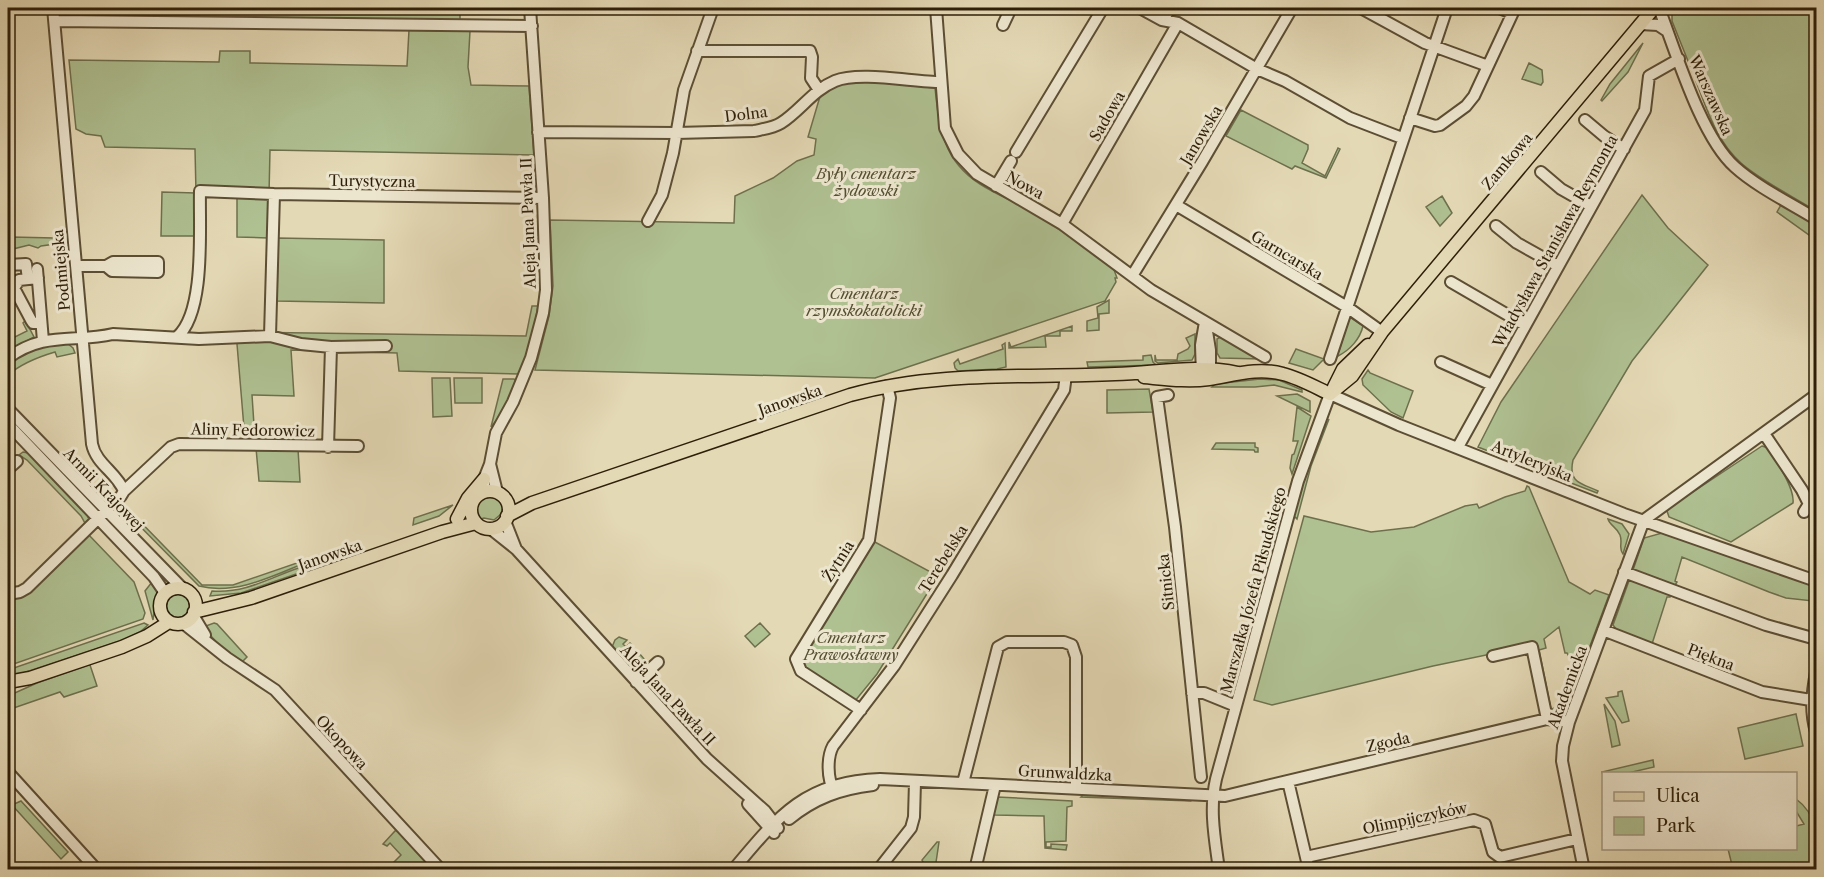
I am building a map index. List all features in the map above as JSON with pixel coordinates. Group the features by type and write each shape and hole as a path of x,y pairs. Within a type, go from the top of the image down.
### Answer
{"main road":[{"name":"Zamkowa","path":"1330,394 1343,369 1382,332 1654,8"},
{"name":"Artyleryjska","path":"1066,375 1116,374 1177,380 1206,373 1266,371 1284,374 1330,394"},
{"name":"Janowska","path":"506,519 532,503 850,395 887,386 933,380 1066,375"},
{"path":"488,488 507,502 506,519 499,526 490,528 474,518 474,500 488,488"},
{"path":"457,519 468,498 488,488"},
{"name":"Janowska","path":"507,502 532,503"},
{"name":"Janowska","path":"442,532 457,519 474,518"},
{"name":"Janowska","path":"190,617 442,532 474,518"},
{"path":"8,688 147,636 165,618 190,617 194,599 189,592 182,588 174,588 165,593 160,603 165,618"},
{"name":"Janowska","path":"194,599 227,603"},
{"path":"8,681 30,678"}],"street":[{"name":"Podmiejska","path":"53,8 93,451 121,484 123,491"},
{"name":"Aleja Jana Pawła II","path":"488,488 496,433 513,402 531,358 543,313 546,278 543,198 531,8"},
{"path":"648,221 662,195 684,91 713,8"},
{"name":"Nowa","path":"936,8 945,128 953,146 969,168 1062,224 1142,284 1205,322"},
{"path":"1003,26 1011,8"},
{"path":"996,186 1103,8"},
{"path":"1140,8 1162,20 1178,23 1257,69 1285,81 1350,118 1402,138"},
{"path":"1162,20 1171,8"},
{"name":"Janowska","path":"1132,276 1176,206 1292,8"},
{"path":"1361,8 1425,43 1488,66"},
{"path":"1329,359 1447,8"},
{"path":"1410,118 1435,126 1444,123 1471,101 1514,10 1499,8"},
{"name":"Warszawska","path":"1659,8 1705,125 1730,162 1741,172 1816,219"},
{"path":"55,21 532,26"},
{"name":"Sadowa","path":"1062,224 1178,23"},
{"path":"1640,24 1658,25 1668,32"},
{"path":"697,51 810,51 812,78 819,90"},
{"name":"Władysława Stanisława Reymonta","path":"1458,447 1645,110 1649,76 1679,59"},
{"name":"Dolna","path":"538,132 676,133 742,132 767,129 783,122 819,90 835,81 852,77 941,82"},
{"path":"1585,120 1604,136 1624,148"},
{"path":"1541,172 1561,189 1591,206"},
{"name":"Turystyczna","path":"177,337 188,326 197,294 200,191 543,198"},
{"path":"270,336 274,194"},
{"name":"Garncarska","path":"1176,206 1347,308 1382,332"},
{"path":"1496,226 1517,243 1558,266"},
{"path":"8,265 26,264 34,275 43,341"},
{"path":"76,266 106,266"},
{"path":"34,275 16,282 15,291 33,323 41,323"},
{"path":"1451,282 1525,325"},
{"path":"1205,322 1265,357"},
{"path":"1205,322 1208,335 1206,373"},
{"path":"10,352 43,341 82,336 102,337 113,334 199,339 270,336 301,344 331,347 386,346"},
{"name":"Aliny Fedorowicz","path":"328,447 331,347"},
{"path":"1441,362 1492,385"},
{"name":"Terebelska","path":"831,750 894,666 952,575 1064,390 1066,375"},
{"name":"Żytnia","path":"861,710 801,671 796,660 869,540 890,398 887,386"},
{"name":"Artyleryjska","path":"1330,394 1399,425 1644,520 1816,581"},
{"name":"Marszałka Józefa Piłsudskiego","path":"1212,796 1298,481 1330,394"},
{"name":"Sitnicka","path":"1168,395 1157,397 1175,527 1201,777"},
{"path":"1644,520 1765,435 1816,395"},
{"name":"Armii Krajowej","path":"8,409 154,577 165,593"},
{"name":"Armii Krajowej","path":"8,424 101,515 182,588"},
{"path":"1765,435 1803,490 1809,504 1804,512"},
{"name":"Aliny Fedorowicz","path":"123,491 171,447 179,444 358,446"},
{"path":"8,469 17,461"},
{"name":"Aleja Jana Pawła II","path":"488,488 490,464"},
{"path":"8,594 27,588 121,496 123,491"},
{"name":"Aleja Jana Pawła II","path":"506,519 516,549"},
{"name":"Akademicka","path":"1584,870 1562,761 1563,746 1569,722 1644,520"},
{"name":"Aleja Jana Pawła II","path":"490,528 516,549 715,768 765,811 774,828"},
{"path":"1624,572 1766,625 1816,639"},
{"name":"Okopowa","path":"190,617 212,645 274,690 441,870"},
{"name":"Piękna","path":"1603,630 1755,690 1811,700"},
{"path":"963,783 998,647 1007,642 1059,641 1072,645 1076,657 1076,789"},
{"name":"Akademicka","path":"1493,656 1532,647 1547,719"},
{"path":"636,682 658,662"},
{"path":"1816,672 1811,700 1816,732"},
{"path":"1192,693 1204,693 1236,706"},
{"name":"Zgoda","path":"1212,796 1225,796 1547,719 1569,722"},
{"path":"831,750 837,771 835,787"},
{"path":"831,750 828,760 835,787"},
{"path":"8,771 97,870"},
{"path":"837,771 847,778 857,780 915,782"},
{"name":"Aleja Jana Pawła II","path":"728,779 774,828"},
{"path":"765,811 781,812 811,794 857,780"},
{"path":"1288,781 1309,870"},
{"path":"742,870 774,828 835,787 915,782"},
{"path":"879,870 910,828 914,817 915,782"},
{"name":"Grunwaldzka","path":"915,782 1212,796"},
{"path":"975,870 994,784"},
{"path":"1212,796 1219,870"},
{"path":"733,870 797,803"},
{"name":"Olimpijczyków","path":"1306,857 1474,820 1485,824 1493,852 1500,857 1577,839"}],"green space":[{"path":"86,8 442,8 460,11 460,20 86,15"},
{"path":"1672,8 1816,8 1816,211 1749,169 1725,145 1696,81 1702,79 1704,70 1691,67 1672,21"},
{"path":"409,30 470,31 468,67 471,85 529,86 534,155 270,150 268,238 237,237 237,194 196,193 195,149 105,147 101,136 86,134 76,129 69,60 219,62 220,51 250,51 250,63 407,66"},
{"path":"1643,43 1628,72 1602,101 1610,84"},
{"path":"1529,63 1542,70 1541,85 1522,79"},
{"name":"Cmentarz rzymskokatolicki","path":"854,80 935,88 941,129 945,142 958,165 980,184 1033,212 1113,267 1117,278 1105,301 875,378 535,370 549,316 553,286 550,220 734,223 735,196 773,178 797,161 814,155 816,139 808,137 821,93"},
{"path":"1241,110 1308,145 1302,163 1325,176 1338,148 1340,149 1326,178 1295,166 1292,169 1226,136"},
{"path":"162,192 196,193 195,236 161,236"},
{"path":"1642,195 1668,228 1708,265 1632,361 1573,460 1574,478 1581,484 1598,491 1597,493 1478,447 1501,402"},
{"path":"1442,196 1452,213 1440,226 1426,207"},
{"path":"1782,203 1816,224 1816,240 1777,212"},
{"path":"11,237 54,238 55,244 38,248 29,245 13,249"},
{"path":"278,238 384,240 384,303 277,301"},
{"path":"1109,300 1109,313 1099,314 1099,330 1087,331 1087,321 1098,318 1097,307"},
{"path":"532,306 538,306 533,334 520,374 399,371 397,353 291,350 294,396 252,395 255,440 245,440 236,332 526,336"},
{"path":"24,318 34,337 14,348 8,341 8,332 11,339 27,331 23,323"},
{"path":"1351,318 1363,326 1362,331 1354,344 1338,356 1334,352 1339,351"},
{"path":"1072,326 1072,331 1060,331 1060,336 1045,336 1046,347 1009,348 1009,342 1011,347"},
{"path":"1195,334 1195,354 1192,360 1158,363 1155,361 1155,355 1156,360 1177,360 1178,354 1190,346 1186,338"},
{"path":"1222,336 1262,359 1220,358 1217,353 1217,339"},
{"path":"67,343 75,353 57,357 55,352 36,358 8,375 8,361 31,349"},
{"path":"1005,343 1006,367 958,371 955,368 954,363 958,359 960,364 1003,349 1002,345"},
{"path":"1296,349 1324,359 1313,370 1289,363"},
{"path":"1151,355 1156,365 1088,367 1087,362 1143,360 1143,356"},
{"path":"1368,370 1370,373 1413,391 1403,418 1391,412 1363,385 1362,379"},
{"path":"432,378 450,378 452,416 433,417"},
{"path":"454,378 482,378 482,403 455,403"},
{"path":"503,379 514,379 517,382 499,417 491,427"},
{"path":"1260,379 1279,380 1302,392 1274,385 1212,387 1215,384"},
{"path":"1149,389 1153,412 1107,413 1107,390"},
{"path":"1297,394 1310,401 1310,412 1277,396"},
{"path":"1297,407 1311,416 1292,474 1290,468 1292,455 1298,441 1293,441"},
{"path":"1329,419 1311,466 1297,519 1293,515 1301,484"},
{"path":"1216,443 1255,443 1258,452 1212,449"},
{"path":"1762,446 1768,448 1784,474 1791,490 1793,503 1731,542 1669,517 1667,511 1669,508"},
{"path":"256,448 298,449 300,482 259,481"},
{"path":"23,452 28,453 87,514 89,520 86,525 81,516 27,460 19,455"},
{"path":"1527,486 1569,582 1590,594 1595,590 1609,595 1581,670 1576,670 1565,653 1559,627 1544,639 1546,648 1539,650 1551,709 1559,707 1564,693 1574,691 1567,708 1555,713 1547,713 1534,645 1433,666 1272,705 1254,700 1304,516 1371,532 1414,527 1465,506 1477,504 1479,508 1525,491"},
{"path":"488,497 500,502 501,514 494,520 484,518 477,520 477,506 481,500"},
{"path":"121,502 202,585 233,585 323,554 323,556 247,585 231,588 199,586 119,505"},
{"path":"453,505 439,516 413,525 414,518"},
{"path":"1608,519 1622,524 1629,534 1623,554 1620,535"},
{"path":"87,533 134,582 145,613 143,619 8,666 8,597"},
{"path":"1662,533 1816,585 1813,601 1786,598 1682,557 1674,587 1633,570 1644,538"},
{"name":"Cmentarz Prawosławny","path":"873,541 938,576 877,674 855,701 802,667 798,659"},
{"path":"304,566 302,572 241,593 210,596 212,591 248,587"},
{"path":"1630,578 1671,593 1670,597 1667,597 1652,644 1617,630 1613,625"},
{"path":"152,582 157,590 153,620 145,591"},
{"path":"178,592 187,596 191,605 187,614 178,618 169,614 165,605 169,596"},
{"path":"144,623 148,625 140,632 123,640 8,678 8,670"},
{"path":"214,623 247,657 242,662 219,645 203,627"},
{"path":"760,623 770,634 755,647 745,636"},
{"path":"619,637 627,640 623,644 626,647 630,643 632,645 628,649 634,657 639,653 645,660 647,667 636,675 612,647"},
{"path":"90,665 97,686 64,697 60,692 8,710 8,696"},
{"path":"1622,691 1629,721 1622,723 1606,698 1618,696 1618,692"},
{"path":"1604,704 1615,721 1620,745 1612,747"},
{"path":"1796,714 1803,746 1745,759 1738,728"},
{"path":"1653,760 1654,767 1632,772 1602,772"},
{"path":"1085,793 1189,800 1190,801 1081,797"},
{"path":"997,797 1072,801 1072,806 1067,807 1066,841 1046,842 1046,847 1051,847 1051,844 1067,845 1066,850 1045,848 1044,816 993,814"},
{"path":"1797,800 1804,806 1813,822 1816,840 1816,869 1733,869 1728,850 1797,850 1797,826 1804,824 1797,813"},
{"path":"21,801 68,852 61,859 12,805"},
{"path":"398,830 436,869 401,869 394,862 401,855 390,843 387,846 383,844"},
{"path":"939,842 935,869 918,869 922,860"}],"park label":[{"name":"Były cmentarz żydowski","path":"866,182"}]}
